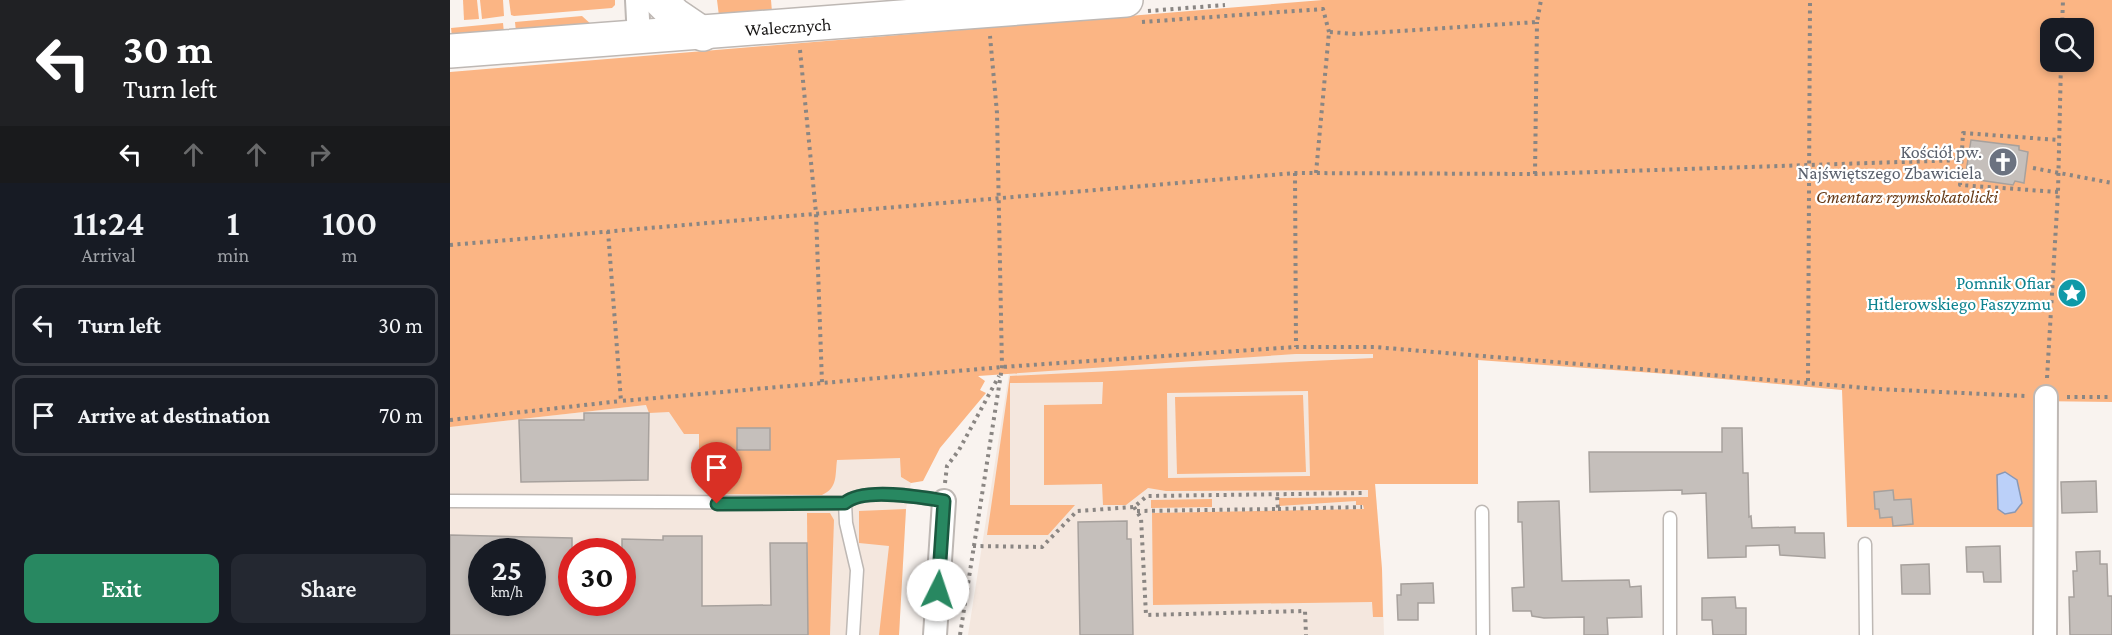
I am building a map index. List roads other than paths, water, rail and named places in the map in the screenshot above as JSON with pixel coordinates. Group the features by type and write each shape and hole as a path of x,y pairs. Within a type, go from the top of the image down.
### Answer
{"street":[{"path":"638,0 639,38"},
{"path":"660,0 675,15 703,34"},
{"name":"Walecznych","path":"450,51 703,34 1028,4 1129,12"},
{"path":"2045,635 2046,397"},
{"path":"935,635 944,501"}],"lane":[{"path":"450,501 845,503 852,496 862,495 918,497 944,501"},
{"path":"845,503 846,523 857,570 853,635"},
{"path":"1482,512 1484,635"},
{"path":"1670,518 1670,635"},
{"path":"1865,544 1866,635"}],"water":[{"path":"2005,472 2017,480 2022,503 2015,512 2005,514 1998,509 1997,475"}],"place":[{"name":"Kościół pw. Najświętszego Zbawiciela","path":"2003,162"},
{"name":"Pomnik Ofiar Hitlerowskiego Faszyzmu","path":"2072,293"}],"park label":[{"name":"Cmentarz rzymskokatolicki","path":"1907,197"}]}
